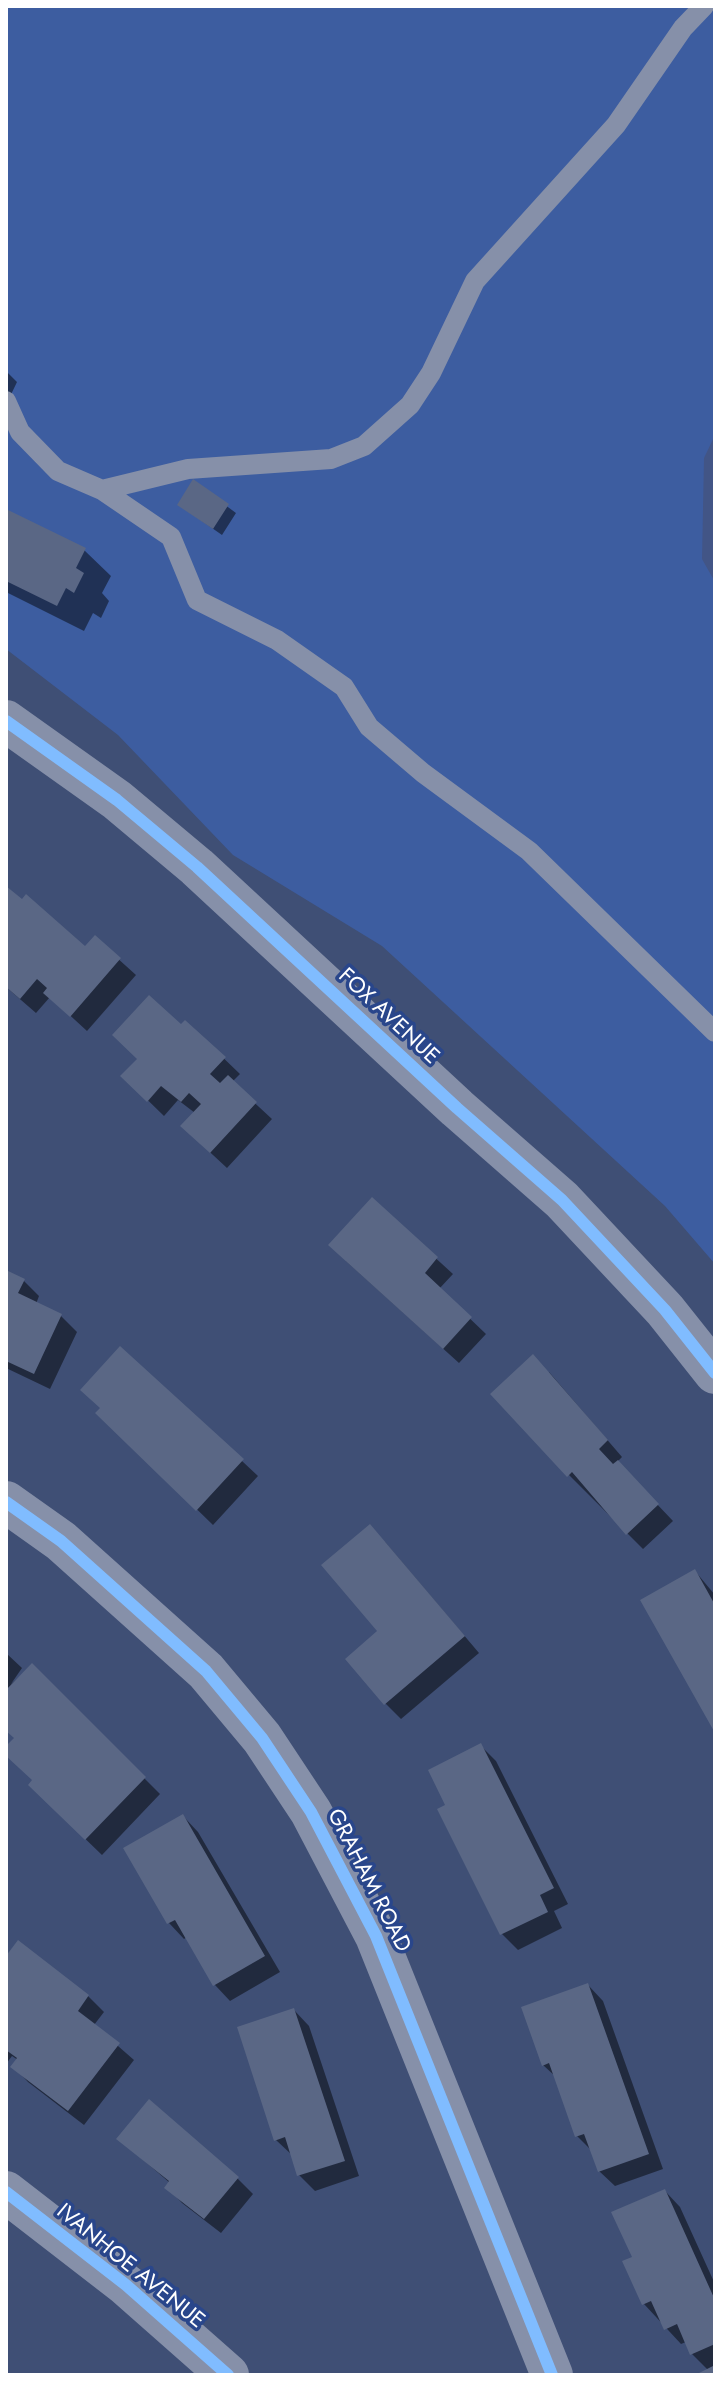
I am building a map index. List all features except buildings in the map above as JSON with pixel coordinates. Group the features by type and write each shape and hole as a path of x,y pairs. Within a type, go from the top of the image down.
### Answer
{"street":[{"name":"FOX AVENUE","path":"6,721 117,800 197,867 457,1108 562,1200 665,1310 715,1373"},
{"name":"GRAHAM ROAD","path":"6,1502 61,1541 206,1671 262,1738 311,1812 376,1936 552,2375"},
{"name":"IVANHOE AVENUE","path":"6,2192 126,2285 228,2375"}],"lane":[{"path":"102,490 188,469 331,459 364,446 410,405 431,373 475,281 616,125 683,28 704,6"},
{"path":"6,401 20,432 58,471 102,490 171,537 197,600 277,640 344,687 369,727 423,773 529,851 715,1032"}],"shaded area":[{"path":"6,6 715,6 715,1264 665,1206 382,946 233,855 118,735 6,649"},
{"path":"715,435 715,582 702,559 704,458"}],"cycle path":[{"path":"6,721 117,800 197,867 457,1108 562,1200 665,1310 715,1373"},
{"path":"6,1502 61,1541 206,1671 262,1738 311,1812 376,1936 552,2375"},
{"path":"6,2192 126,2285 228,2375"}]}
